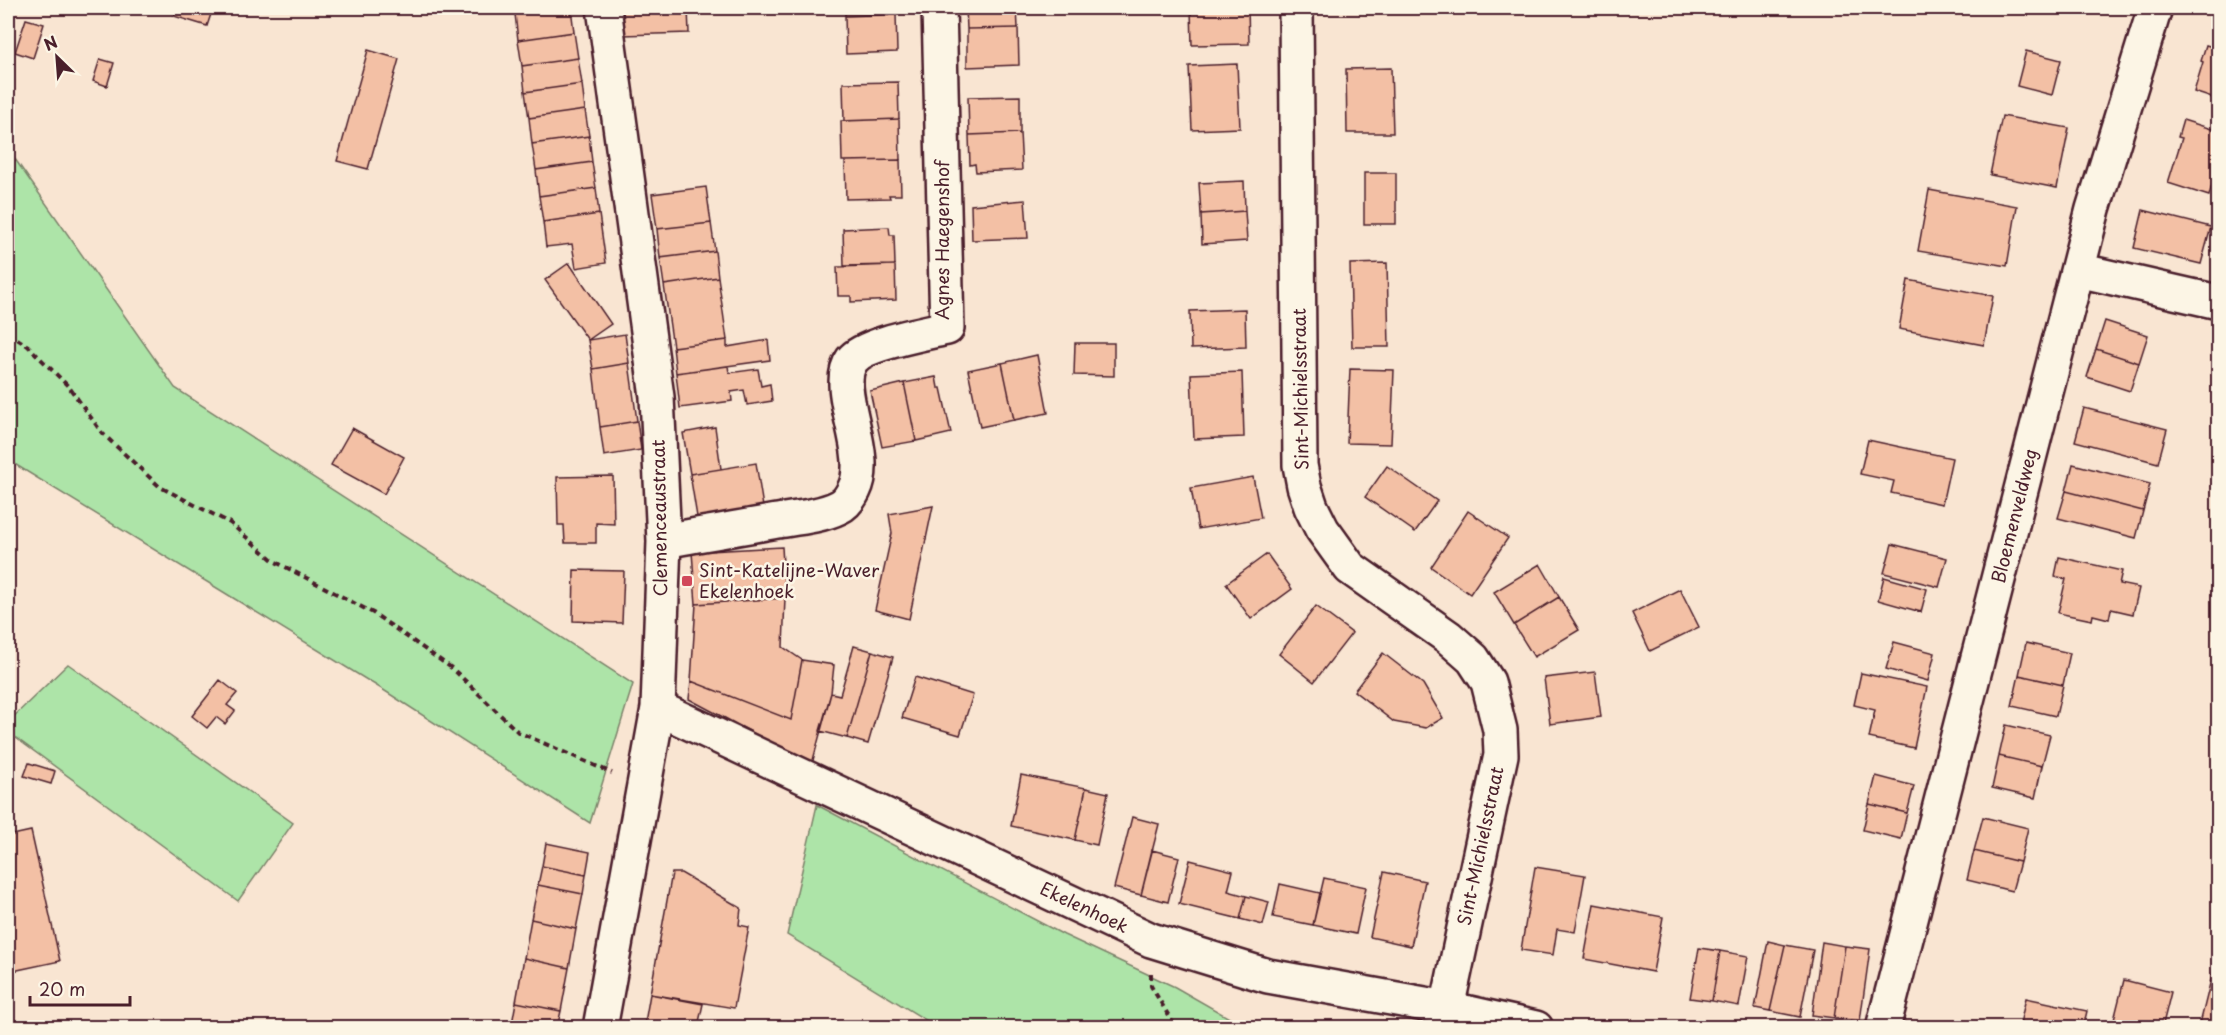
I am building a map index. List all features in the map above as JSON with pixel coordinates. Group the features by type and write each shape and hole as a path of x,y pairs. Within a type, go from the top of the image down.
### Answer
{"street":[{"name":"Clemenceaustraat","path":"600,1028 658,708 664,541 657,397 604,8"},
{"name":"Agnes Haegenshof","path":"664,541 808,516 841,506 859,481 860,463 847,391 847,374 853,359 870,348 947,328 939,8"},
{"name":"Sint-Michielsstraat","path":"1296,8 1300,465 1304,486 1322,529 1350,568 1448,637 1473,659 1488,682 1500,730 1501,755 1447,1008"},
{"name":"Bloemenveldweg","path":"1883,1028 2097,198 2155,8"},
{"path":"2078,270 2218,302"},
{"name":"Ekelenhoek","path":"658,708 1151,940 1268,975 1447,1008 1536,1028"}],"path":[{"path":"8,333 28,346 69,387 102,434 160,487 230,523 274,561 373,613 453,669 518,732 643,787"},
{"path":"1151,940 1151,986 1176,1028"}],"green space":[{"path":"8,149 175,388 633,684 590,823 385,691 8,460"},
{"path":"68,664 293,823 238,901 8,732 8,722"},
{"path":"817,805 1064,935 1175,987 1245,1027 937,1027 787,935"}],"building":[{"path":"177,8 213,8 207,26 174,16"},
{"path":"514,8 561,8 515,14"},
{"path":"571,8 574,32 518,40 515,14"},
{"path":"623,8 688,8 688,9 623,10"},
{"path":"845,8 896,8 896,14 845,16"},
{"path":"966,8 1017,8 1018,28 967,29"},
{"path":"1191,8 1248,8 1249,44 1192,45"},
{"path":"688,9 689,33 623,35 623,10"},
{"path":"896,14 897,52 846,54 845,16"},
{"path":"26,19 44,24 33,58 15,52"},
{"path":"1018,28 1019,65 967,67 967,29"},
{"path":"574,32 578,58 522,66 518,40"},
{"path":"2218,39 2218,100 2194,92 2206,45 2216,48"},
{"path":"368,50 399,59 368,169 337,161"},
{"path":"2026,51 2061,60 2052,95 2017,86"},
{"path":"578,58 582,84 525,92 522,66"},
{"path":"100,59 114,63 107,86 93,81"},
{"path":"1237,64 1240,128 1192,130 1189,66"},
{"path":"1391,68 1393,133 1347,133 1346,69"},
{"path":"898,82 899,119 844,121 843,83"},
{"path":"582,84 585,110 529,118 525,92"},
{"path":"1020,96 1020,133 969,135 968,97"},
{"path":"585,110 589,136 532,144 529,118"},
{"path":"2002,116 2069,128 2057,188 1990,175"},
{"path":"899,119 900,160 842,161 841,121"},
{"path":"2183,120 2218,131 2218,163 2209,196 2168,183 2182,138 2178,137"},
{"path":"1020,133 1022,170 976,172 975,164 970,165 969,135"},
{"path":"589,136 592,162 536,170 532,144"},
{"path":"900,160 901,195 889,195 890,198 846,199 845,161"},
{"path":"592,162 596,188 539,196 536,170"},
{"path":"1364,173 1396,173 1396,224 1364,224"},
{"path":"1244,181 1245,211 1201,214 1199,183"},
{"path":"706,187 711,223 657,229 652,194"},
{"path":"596,188 599,214 543,222 539,196"},
{"path":"1929,190 2017,206 2007,266 1918,251"},
{"path":"1025,200 1028,238 972,240 971,205"},
{"path":"2143,210 2211,227 2201,264 2134,248"},
{"path":"1245,211 1247,241 1202,244 1201,214"},
{"path":"599,214 606,263 576,268 572,244 546,247 543,222"},
{"path":"711,223 715,251 660,258 657,229"},
{"path":"889,227 890,235 894,235 895,265 844,266 843,229"},
{"path":"715,251 718,277 664,285 660,258"},
{"path":"569,263 611,324 588,340 545,280"},
{"path":"1387,263 1389,347 1352,347 1350,264"},
{"path":"895,265 896,300 851,302 851,296 838,296 837,267"},
{"path":"718,277 727,340 673,347 664,285"},
{"path":"1908,280 1993,296 1984,345 1899,329"},
{"path":"1245,309 1246,347 1191,349 1190,311"},
{"path":"2105,321 2148,335 2139,363 2096,349"},
{"path":"625,334 629,363 593,369 588,340"},
{"path":"727,340 727,347 768,340 770,360 676,373 673,347"},
{"path":"1075,343 1114,343 1114,376 1074,375"},
{"path":"2096,349 2139,363 2130,391 2087,377"},
{"path":"1037,355 1048,413 1014,420 1002,363"},
{"path":"629,363 637,421 600,427 593,369"},
{"path":"1002,363 1014,420 980,427 968,370"},
{"path":"728,366 729,373 758,369 761,386 770,384 772,401 747,405 744,390 731,392 732,401 680,408 676,373"},
{"path":"1350,369 1394,370 1391,444 1347,443"},
{"path":"1242,372 1244,437 1194,439 1191,374"},
{"path":"936,377 938,388 941,388 951,433 916,441 904,383"},
{"path":"904,383 916,441 882,447 870,391"},
{"path":"2084,408 2167,429 2158,463 2075,441"},
{"path":"637,421 641,450 604,456 600,427"},
{"path":"715,427 721,469 690,474 683,433"},
{"path":"352,428 404,457 384,494 331,465"},
{"path":"1868,440 1952,458 1942,504 1891,493 1894,481 1860,474"},
{"path":"756,463 764,513 698,523 690,474"},
{"path":"2073,464 2150,484 2143,511 2066,491"},
{"path":"1387,466 1437,501 1415,532 1365,497"},
{"path":"613,476 614,524 596,523 596,543 565,543 564,525 558,525 557,477"},
{"path":"1253,477 1261,518 1198,529 1191,488"},
{"path":"2066,491 2143,511 2136,538 2058,518"},
{"path":"933,506 909,619 875,610 892,533 889,514"},
{"path":"1468,511 1508,538 1470,594 1431,567"},
{"path":"1892,544 1947,558 1939,587 1884,573"},
{"path":"782,547 785,598 696,604 692,552"},
{"path":"1267,554 1292,589 1251,619 1226,584"},
{"path":"2059,557 2122,571 2119,584 2139,588 2133,614 2111,609 2109,619 2093,615 2092,620 2058,613 2066,579 2055,576"},
{"path":"1540,564 1559,597 1514,625 1494,592"},
{"path":"574,570 624,571 622,623 573,621"},
{"path":"1884,577 1927,589 1921,612 1878,600"},
{"path":"1680,589 1699,627 1650,651 1632,613"},
{"path":"1559,597 1579,630 1534,657 1514,625"},
{"path":"785,598 783,647 802,660 791,720 691,681 696,604"},
{"path":"1316,606 1352,633 1314,682 1279,654"},
{"path":"1894,642 1935,653 1928,681 1886,669"},
{"path":"2026,643 2070,653 2063,685 2019,675"},
{"path":"854,646 872,651 847,738 820,731 831,693 840,695"},
{"path":"872,651 893,657 868,744 847,738"},
{"path":"1383,653 1423,684 1443,718 1426,728 1394,722 1354,691"},
{"path":"802,660 834,665 831,693 812,764 689,699 691,681 791,720"},
{"path":"1595,672 1601,717 1550,724 1544,678"},
{"path":"1861,673 1927,687 1914,748 1869,738 1875,710 1854,705"},
{"path":"2019,675 2063,685 2056,716 2012,706"},
{"path":"915,677 973,695 960,735 902,718"},
{"path":"220,680 237,693 227,705 235,711 225,724 216,717 207,728 192,716"},
{"path":"2006,725 2050,735 2042,766 1999,756"},
{"path":"1999,756 2042,766 2035,798 1992,788"},
{"path":"29,763 55,771 51,784 24,776"},
{"path":"1021,775 1086,788 1075,840 1011,826"},
{"path":"1876,776 1914,786 1907,813 1869,804"},
{"path":"1086,788 1108,793 1097,845 1075,840"},
{"path":"1869,804 1907,813 1901,839 1863,830"},
{"path":"1132,817 1159,824 1141,895 1114,888"},
{"path":"1983,817 2028,828 2020,862 1974,851"},
{"path":"31,831 60,961 8,972 8,836"},
{"path":"546,843 590,852 586,875 542,866"},
{"path":"1152,850 1179,857 1168,902 1141,895"},
{"path":"1974,851 2020,862 2012,891 1967,880"},
{"path":"1190,860 1233,871 1228,891 1246,896 1240,919 1179,904"},
{"path":"542,866 586,875 583,894 538,885"},
{"path":"1535,867 1585,875 1575,932 1557,929 1553,955 1521,950"},
{"path":"1384,872 1425,881 1411,946 1370,937"},
{"path":"672,873 681,873 741,908 739,925 749,927 734,1008 650,994"},
{"path":"1324,878 1366,887 1356,934 1313,925"},
{"path":"1280,884 1320,893 1313,925 1273,917"},
{"path":"538,885 583,894 576,929 531,919"},
{"path":"1246,896 1269,902 1263,925 1240,919"},
{"path":"1594,904 1663,917 1653,972 1584,959"},
{"path":"531,919 576,929 569,968 524,958"},
{"path":"1768,941 1785,945 1770,1011 1755,1008"},
{"path":"1822,942 1845,946 1834,1018 1812,1015"},
{"path":"1785,945 1813,950 1800,1017 1770,1011"},
{"path":"1845,946 1870,949 1860,1021 1834,1018"},
{"path":"1699,948 1720,951 1712,1001 1690,998"},
{"path":"1720,951 1748,956 1739,1006 1712,1001"},
{"path":"2218,951 2218,1028 2199,1028"},
{"path":"524,958 569,968 561,1011 516,1002"},
{"path":"2124,980 2171,992 2162,1028 2112,1028"},
{"path":"650,994 703,1004 699,1022 721,1028 644,1028"},
{"path":"2026,998 2087,1011 2083,1028 2019,1028"},
{"path":"516,1002 561,1011 557,1028 529,1028 512,1024"}],"place":[{"name":"Sint-Katelijne-Waver Ekelenhoek","path":"687,581"}]}
